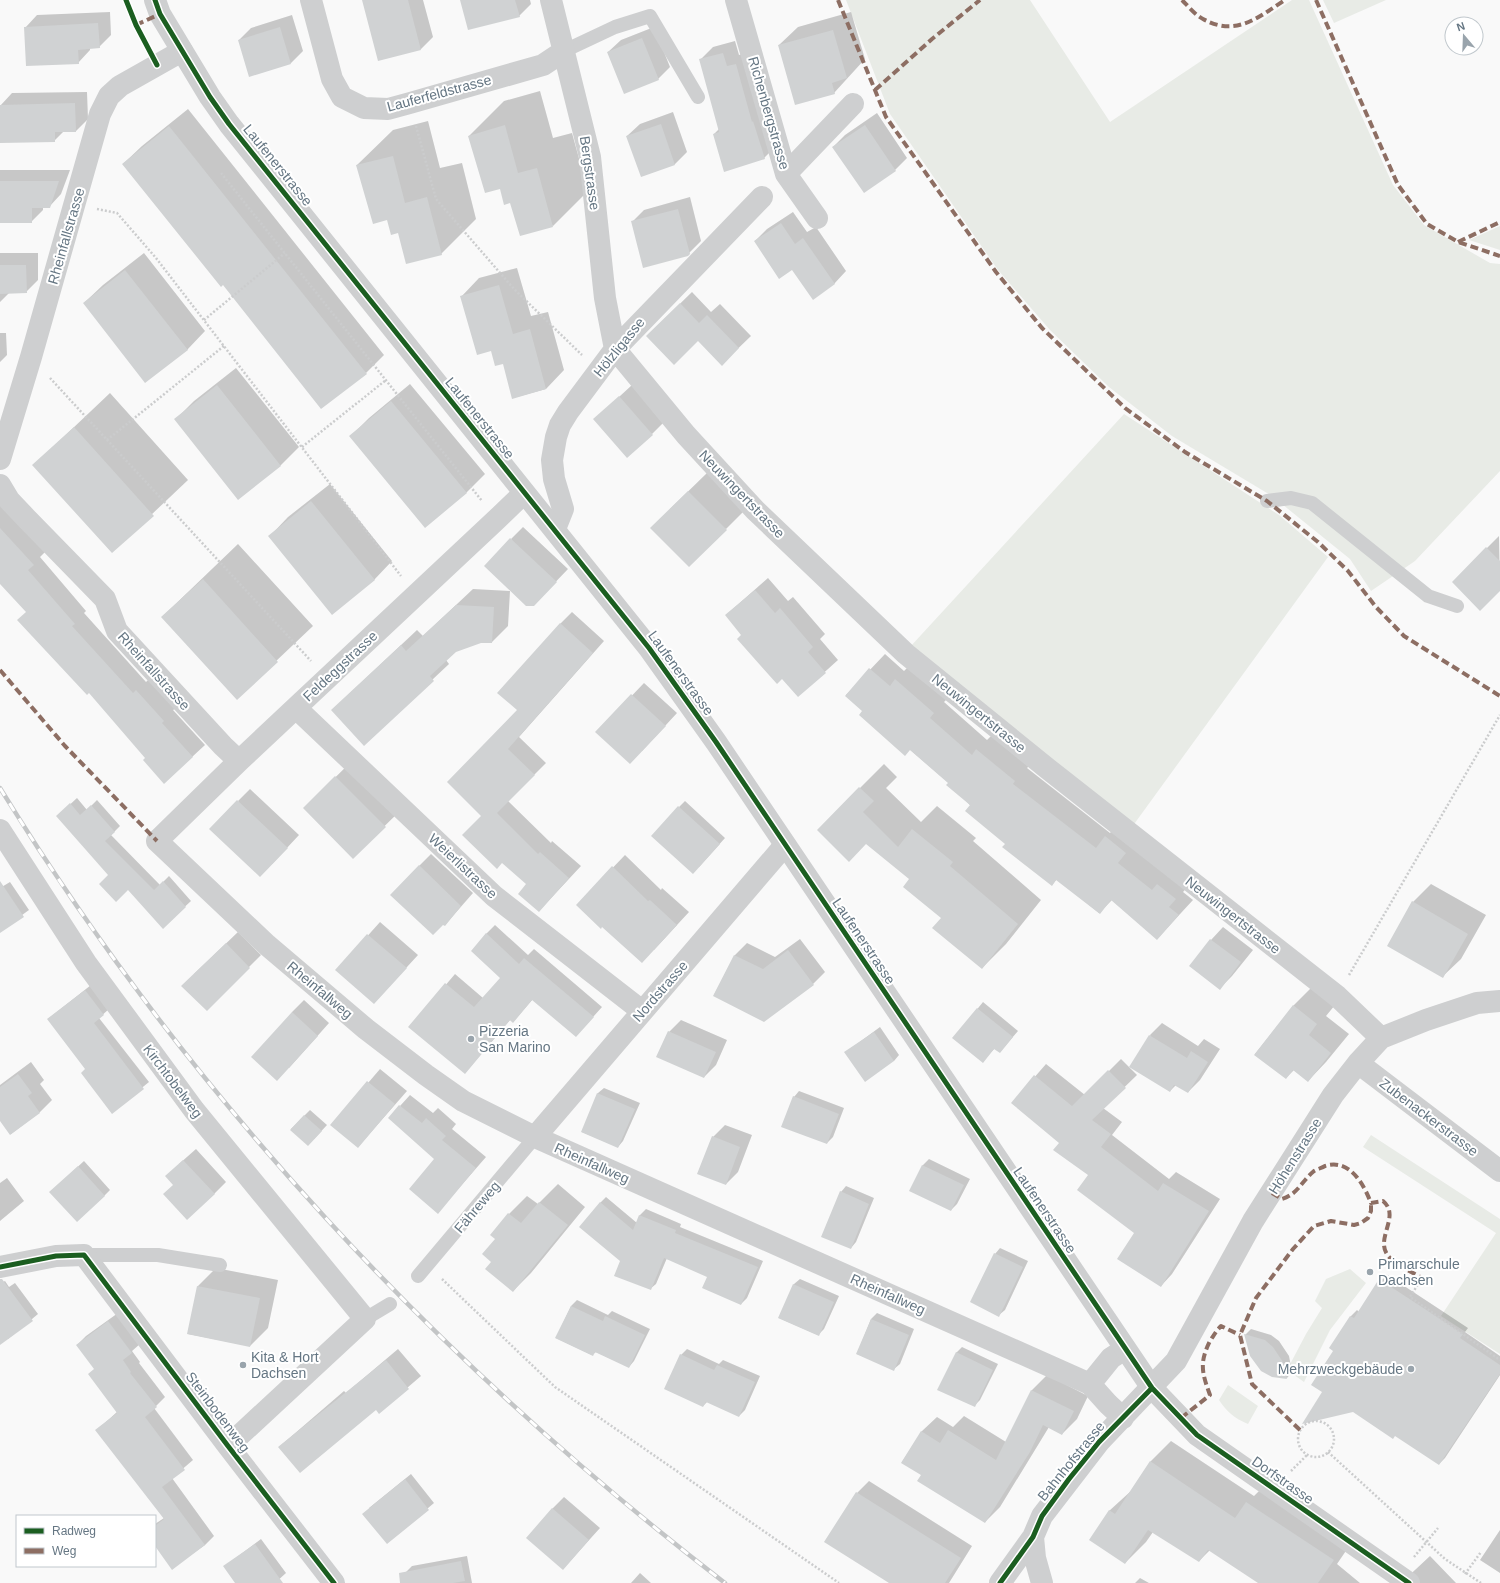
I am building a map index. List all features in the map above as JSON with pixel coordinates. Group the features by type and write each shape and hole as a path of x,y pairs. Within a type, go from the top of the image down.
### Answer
{"street":[{"name":"Laufenerstrasse","path":"155,0 160,14 182,51 210,97 229,124 649,648 716,742 1152,1388"},
{"name":"Lauferfeldstrasse","path":"310,0 332,79 342,97 364,108 388,109 410,103 543,65 564,51"},
{"name":"Bergstrasse","path":"551,0 590,157 605,298 615,349"},
{"name":"Richenbergstrasse","path":"736,0 786,174 817,218"},
{"name":"Rheinfallstrasse","path":"0,459 31,358 100,114 109,96 120,86 182,51"},
{"path":"786,174 852,104"},
{"name":"Hölzligasse","path":"555,529 563,509 552,468 553,447 560,425 615,349 762,197"},
{"name":"Neuwingertstrasse","path":"615,349 686,435 755,510 906,654 1048,769 1337,996 1381,1038"},
{"name":"Rheinfallstrasse","path":"0,485 9,500 105,599 117,631 223,746 239,761"},
{"name":"Feldeggstrasse","path":"157,841 239,761 497,520 524,492"},
{"name":"Weierlistrasse","path":"296,708 494,896 642,1011"},
{"name":"Kirchtobelweg","path":"0,830 86,963 194,1110 365,1319"},
{"name":"Rheinfallweg","path":"157,841 267,945 366,1029 463,1101 535,1137 1090,1384 1123,1418"},
{"name":"Nordstrasse","path":"535,1137 785,845"},
{"name":"Höhenstrasse","path":"1152,1388 1176,1361 1253,1222 1333,1095 1358,1063 1381,1038 1426,1020 1477,1003 1500,1001"},
{"name":"Zubenackerstrasse","path":"1358,1063 1500,1171"},
{"path":"0,1267 56,1256 84,1255"},
{"name":"Steinbodenweg","path":"84,1255 228,1446 334,1583"},
{"path":"228,1446 365,1319"},
{"path":"1090,1384 1111,1358 1125,1349"},
{"name":"Bahnhofstrasse","path":"1042,1583 1035,1558 1033,1537 1042,1516 1099,1442 1152,1388"},
{"name":"Dorfstrasse","path":"1152,1388 1198,1435 1404,1579"},
{"path":"1000,1583 1033,1537"}],"lane":[{"path":"564,51 615,27 650,16 698,97"},
{"path":"1267,501 1291,498 1312,503 1428,596 1457,606"},
{"name":"Fähreweg","path":"418,1276 535,1137"},
{"path":"84,1255 158,1255 220,1265"},
{"path":"365,1319 390,1304"}],"path":[{"path":"410,103 436,199 514,289 599,371"},
{"path":"221,173 497,520"},
{"path":"75,204 117,213 156,258 416,595"},
{"path":"204,320 285,253"},
{"path":"107,440 224,346"},
{"path":"31,358 327,679"},
{"path":"302,447 386,380"},
{"path":"1337,996 1500,715"},
{"path":"428,1265 554,1387 839,1583"},
{"path":"1422,1278 1410,1297 1500,1360"},
{"path":"1317,1421 1326,1424 1332,1432 1334,1442 1328,1452 1320,1457 1307,1455 1301,1449 1298,1440 1300,1430 1307,1423 1317,1421"},
{"path":"1328,1452 1426,1542 1466,1574 1481,1583"},
{"path":"1404,1579 1426,1542 1438,1528"},
{"path":"1466,1574 1481,1552"}],"shaded area":[{"path":"846,0 1030,0 1110,122 1292,0 1309,0 1393,185 1424,225 1490,263 1500,264 1500,471 1415,561 1371,591 1350,559 1272,496 1172,436 1109,387 1050,330 998,270 890,114"},
{"path":"1323,0 1386,0 1334,23"},
{"path":"1500,226 1500,250 1469,240"},
{"path":"1124,414 1279,515 1328,557 1132,827 910,647"},
{"path":"1371,1135 1500,1219 1500,1354 1441,1316 1496,1233 1363,1147"},
{"path":"1350,1269 1366,1283 1330,1330 1304,1382 1287,1370 1322,1308 1315,1301 1326,1279"},
{"path":"1228,1385 1258,1406 1248,1424 1231,1414 1219,1400"}],"building":[{"path":"362,0 408,0 421,50 378,61"},
{"path":"460,0 515,0 520,17 468,30"},
{"path":"98,23 100,48 78,50 79,64 26,66 24,27"},
{"path":"280,27 291,64 249,77 238,40"},
{"path":"833,30 847,78 832,83 835,94 795,105 778,45"},
{"path":"642,38 659,80 624,94 607,52"},
{"path":"723,53 727,66 736,64 752,122 753,121 765,159 724,172 713,134 719,132 699,59"},
{"path":"75,103 76,132 55,132 55,142 0,143 0,105"},
{"path":"661,124 675,165 641,177 626,136"},
{"path":"505,125 518,173 537,168 553,227 520,236 510,203 504,205 500,189 485,193 468,136"},
{"path":"865,125 896,171 864,193 832,147"},
{"path":"169,126 367,374 321,409 223,285 221,287 122,164"},
{"path":"393,156 405,203 427,197 442,255 406,264 398,233 391,235 387,220 373,224 356,165"},
{"path":"0,181 59,181 50,208 32,208 32,223 0,223"},
{"path":"678,209 690,254 688,256 643,268 631,221"},
{"path":"781,223 795,244 803,238 835,284 813,300 792,270 779,279 754,241"},
{"path":"0,265 26,265 27,293 0,294"},
{"path":"125,270 188,350 145,383 83,303"},
{"path":"499,285 513,334 530,329 546,389 512,399 503,364 495,366 491,351 477,355 460,296"},
{"path":"680,303 699,323 707,315 739,348 722,366 698,341 674,365 646,336"},
{"path":"217,385 281,466 238,500 174,419"},
{"path":"619,396 653,435 627,458 593,419"},
{"path":"391,401 467,493 425,528 349,436"},
{"path":"74,427 154,516 112,553 32,465"},
{"path":"688,491 727,530 689,567 650,528"},
{"path":"311,501 375,580 332,615 268,536"},
{"path":"0,528 34,565 28,570 75,624 72,626 133,693 136,690 164,721 162,723 193,757 164,784 143,760 145,758 89,693 87,695 17,620 26,612 0,584"},
{"path":"510,538 557,582 534,606 526,606 484,566"},
{"path":"1486,547 1500,561 1500,591 1480,611 1452,582"},
{"path":"203,579 278,662 237,700 161,617"},
{"path":"755,590 775,613 780,608 813,647 808,652 826,673 798,697 782,679 777,684 737,639 741,635 725,615"},
{"path":"456,605 494,607 492,643 481,643 456,652 430,676 434,681 364,746 331,710 401,645 406,651"},
{"path":"560,623 593,653 508,749 535,775 497,813 538,854 540,852 569,878 539,912 518,894 526,884 502,863 497,869 462,835 481,816 447,782 517,710 497,693"},
{"path":"869,668 890,686 895,679 934,713 930,718 972,755 976,749 1015,781 1013,784 1096,848 1105,836 1126,853 1118,863 1152,890 1157,884 1176,899 1169,907 1179,915 1157,940 1111,900 1100,914 1056,880 1052,886 1002,847 1005,844 965,811 970,805 946,785 948,783 910,750 905,756 859,715 862,711 845,696"},
{"path":"631,694 666,726 630,764 595,732"},
{"path":"335,776 386,827 353,859 303,808"},
{"path":"859,787 874,801 863,812 898,847 912,829 953,862 950,866 1018,924 982,969 932,928 941,918 903,887 909,879 866,844 849,862 817,830"},
{"path":"237,800 288,848 260,877 209,829"},
{"path":"70,803 80,815 91,805 115,832 105,841 154,890 163,881 186,907 163,929 128,890 116,902 99,884 108,875 56,816"},
{"path":"678,806 720,844 693,874 651,836"},
{"path":"419,865 461,906 445,926 443,925 433,935 390,895"},
{"path":"612,866 648,901 650,900 677,925 642,963 602,927 601,929 576,905"},
{"path":"0,881 24,917 0,933"},
{"path":"1412,901 1468,934 1443,978 1387,946"},
{"path":"486,933 519,964 524,958 594,1017 576,1037 532,1000 513,1023 510,1020 465,1074 408,1027 445,983 474,1007 500,978 471,951"},
{"path":"367,934 407,968 374,1004 335,970"},
{"path":"1210,939 1241,962 1220,990 1189,966"},
{"path":"226,943 250,968 207,1011 181,986"},
{"path":"788,950 814,985 764,1022 713,996 734,955 763,969"},
{"path":"85,990 104,1015 94,1023 144,1089 112,1114 81,1073 85,1069 47,1019"},
{"path":"1293,1005 1317,1024 1309,1035 1331,1053 1308,1082 1293,1070 1286,1079 1254,1055"},
{"path":"977,1008 1013,1037 1000,1053 994,1049 983,1063 952,1038"},
{"path":"292,1012 318,1036 277,1081 251,1057"},
{"path":"668,1031 716,1052 704,1078 656,1057"},
{"path":"874,1032 894,1061 865,1082 844,1052"},
{"path":"1149,1035 1187,1058 1191,1051 1208,1062 1188,1093 1174,1085 1170,1092 1129,1067"},
{"path":"1108,1070 1126,1088 1092,1120 1111,1134 1101,1147 1158,1191 1163,1183 1209,1211 1161,1287 1117,1259 1134,1233 1077,1190 1088,1175 1053,1150 1059,1143 1011,1103 1034,1075 1072,1106"},
{"path":"18,1074 32,1093 28,1096 40,1113 10,1135 0,1121 0,1087"},
{"path":"367,1081 395,1104 358,1148 330,1125"},
{"path":"597,1093 635,1109 618,1148 581,1132"},
{"path":"793,1096 839,1114 827,1144 781,1127"},
{"path":"399,1105 422,1123 426,1118 446,1136 442,1140 476,1168 438,1214 409,1189 434,1159 388,1118"},
{"path":"304,1115 322,1131 308,1146 290,1130"},
{"path":"712,1136 740,1147 726,1185 697,1174"},
{"path":"183,1160 215,1194 187,1220 163,1194 173,1185 165,1176"},
{"path":"922,1165 964,1185 951,1211 909,1191"},
{"path":"78,1166 105,1196 77,1222 49,1192"},
{"path":"840,1191 869,1204 851,1249 821,1237"},
{"path":"539,1202 568,1225 513,1292 485,1269 491,1262 482,1254 495,1239 490,1235 508,1213 521,1223"},
{"path":"600,1202 633,1230 639,1215 676,1230 675,1233 758,1267 741,1305 702,1288 707,1277 664,1258 651,1290 614,1276 620,1261 579,1227"},
{"path":"994,1253 1023,1267 999,1317 970,1302"},
{"path":"0,1279 2,1279 33,1321 0,1345"},
{"name":"Mehrzweckgebäude","path":"1379,1279 1463,1334 1460,1338 1500,1365 1500,1374 1439,1465 1395,1436 1393,1439 1353,1412 1302,1424 1322,1392 1311,1385 1333,1351 1329,1348 1350,1316 1354,1318"},
{"path":"793,1284 834,1302 819,1336 778,1318"},
{"path":"197,1286 260,1298 250,1347 187,1334"},
{"path":"571,1306 603,1321 605,1316 645,1335 629,1368 595,1352 593,1356 555,1338"},
{"path":"871,1319 909,1335 894,1371 856,1354"},
{"path":"108,1321 132,1353 123,1360 131,1372 130,1373 157,1407 145,1417 185,1470 162,1487 205,1545 172,1570 156,1547 156,1525 164,1519 95,1430 117,1413 88,1374 94,1369 76,1345"},
{"path":"1244,1334 1265,1340 1273,1347 1283,1362 1287,1379 1272,1377 1261,1371 1250,1356"},
{"path":"956,1352 993,1370 975,1407 937,1390"},
{"path":"680,1354 714,1370 717,1365 755,1382 739,1417 706,1402 703,1407 664,1389"},
{"path":"386,1360 409,1389 379,1414 376,1410 300,1473 278,1447"},
{"path":"1031,1390 1074,1411 1062,1435 1043,1425 1030,1452 985,1523 917,1481 921,1475 901,1463 921,1431 940,1443 948,1430 996,1460"},
{"path":"1150,1461 1235,1518 1246,1502 1334,1560 1318,1583 1258,1583 1208,1550 1199,1562 1148,1530 1125,1564 1089,1540 1109,1510 1115,1514"},
{"path":"405,1479 429,1510 387,1544 362,1514"},
{"path":"856,1492 961,1558 945,1583 889,1583 824,1542"},
{"path":"552,1508 589,1540 563,1570 526,1538"},
{"path":"255,1544 283,1583 235,1583 223,1566"},
{"path":"461,1561 465,1581 453,1583 400,1583 399,1573"}],"railway":[{"path":"0,788 74,902 153,1011 237,1117 326,1218 420,1316 518,1409 619,1498 725,1583"}],"marked path":[{"path":"838,0 886,117 996,272 1042,328 1125,408 1185,452 1267,501 1318,542 1348,571 1376,607 1404,636 1500,696"},
{"path":"875,90 932,39 980,0"},
{"path":"1182,0 1194,13 1203,19 1215,24 1226,26 1236,26 1246,23 1285,0"},
{"path":"1316,0 1398,185 1427,224 1458,242 1500,256"},
{"path":"136,25 160,14"},
{"path":"1458,242 1500,222"},
{"path":"0,670 65,746 157,841"},
{"path":"1272,1193 1282,1199 1287,1197 1296,1191 1314,1171 1325,1166 1334,1165 1349,1169 1360,1181 1371,1203 1383,1201 1388,1207 1390,1214 1385,1236 1385,1251 1393,1261 1422,1278"},
{"path":"1300,1430 1252,1384 1240,1335 1256,1298 1293,1249 1314,1226 1331,1221 1354,1225 1361,1223 1368,1218 1371,1211 1371,1203"},
{"path":"1181,1418 1210,1395 1205,1380 1203,1362 1210,1341 1216,1331 1221,1326 1240,1335"}],"cycle path":[{"path":"126,0 136,25 157,65"},
{"path":"155,0 160,14 210,97 229,124 649,648 716,742 1152,1388 1197,1435 1409,1583"},
{"path":"0,1267 56,1256 84,1255 228,1446 334,1583"},
{"path":"1000,1583 1033,1537 1042,1516 1069,1479 1099,1442 1152,1388"}],"place":[{"name":"Pizzeria San Marino","path":"471,1039"},
{"name":"Primarschule Dachsen","path":"1370,1272"},
{"name":"Kita & Hort Dachsen","path":"243,1365"},
{"name":"Mehrzweckgebäude","path":"1411,1369"}]}
